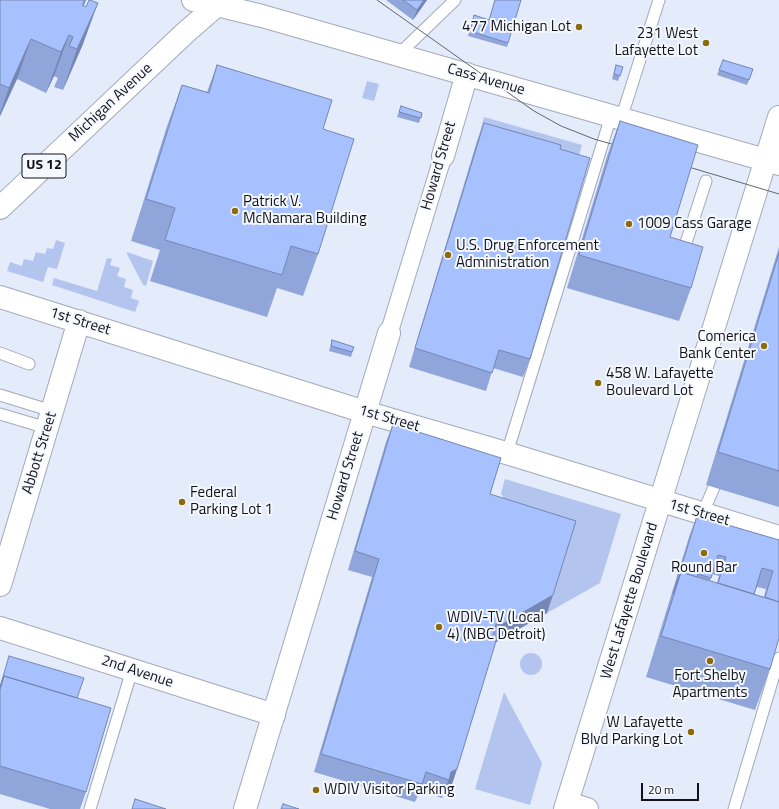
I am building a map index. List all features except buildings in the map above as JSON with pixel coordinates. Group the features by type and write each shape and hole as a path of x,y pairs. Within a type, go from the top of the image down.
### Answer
{"street":[{"name":"Cass Avenue","path":"193,0 220,2 262,16 772,162"},
{"name":"Michigan Avenue","path":"0,208 185,33 220,2"},
{"name":"Howard Street","path":"245,809 443,156 466,74"},
{"name":"West Lafayette Boulevard","path":"573,807 660,501 772,162 779,117"},
{"name":"1st Street","path":"0,297 365,412 507,453 779,537"},
{"name":"Abbott Street","path":"0,586 79,321"},
{"name":"2nd Avenue","path":"0,628 274,715"}],"lane":[{"path":"398,55 455,0"},
{"path":"507,453 616,117 659,0"},
{"path":"678,268 706,182"},
{"path":"0,353 29,364"},
{"path":"0,396 49,420"},
{"path":"0,414 49,420"},
{"path":"703,513 714,487"},
{"path":"734,809 779,658"},
{"path":"90,809 132,670"}],"shaded area":[{"path":"367,81 379,84 374,101 362,98"},
{"path":"484,117 582,145 577,162 556,162 478,139"},
{"path":"56,240 65,243 57,269 48,267 43,282 7,271 10,262 22,266 24,259 33,261 36,252 45,254 47,248 53,249"},
{"path":"127,252 153,261 146,286 143,285"},
{"path":"107,258 112,259 110,265 120,268 117,276 126,279 124,287 133,290 131,298 139,301 135,312 52,285 54,278 97,291"},
{"path":"505,479 621,514 600,583 547,613 569,540 516,523 501,493"},
{"path":"527,653 535,653 542,660 542,668 535,675 527,675 520,668 520,660"},
{"path":"504,692 542,763 530,805 475,789"}],"tram line":[{"path":"377,0 534,111 561,126 594,139 622,147"},
{"path":"682,165 779,194"}],"place":[{"name":"477 Michigan Lot","path":"579,27"},
{"name":"231 West Lafayette Lot","path":"706,43"},
{"name":"Patrick V. McNamara Building","path":"235,211"},
{"name":"1009 Cass Garage","path":"629,224"},
{"name":"U.S. Drug Enforcement Administration","path":"448,255"},
{"name":"Comerica Bank Center","path":"764,346"},
{"name":"458 W. Lafayette Boulevard Lot","path":"598,383"},
{"name":"Federal Parking Lot 1","path":"182,502"},
{"name":"Round Bar","path":"704,553"},
{"name":"WDIV-TV (Local 4) (NBC Detroit)","path":"439,627"},
{"name":"Fort Shelby Apartments","path":"710,661"},
{"name":"W Lafayette Blvd Parking Lot","path":"691,732"},
{"name":"WDIV Visitor Parking","path":"316,790"}]}
